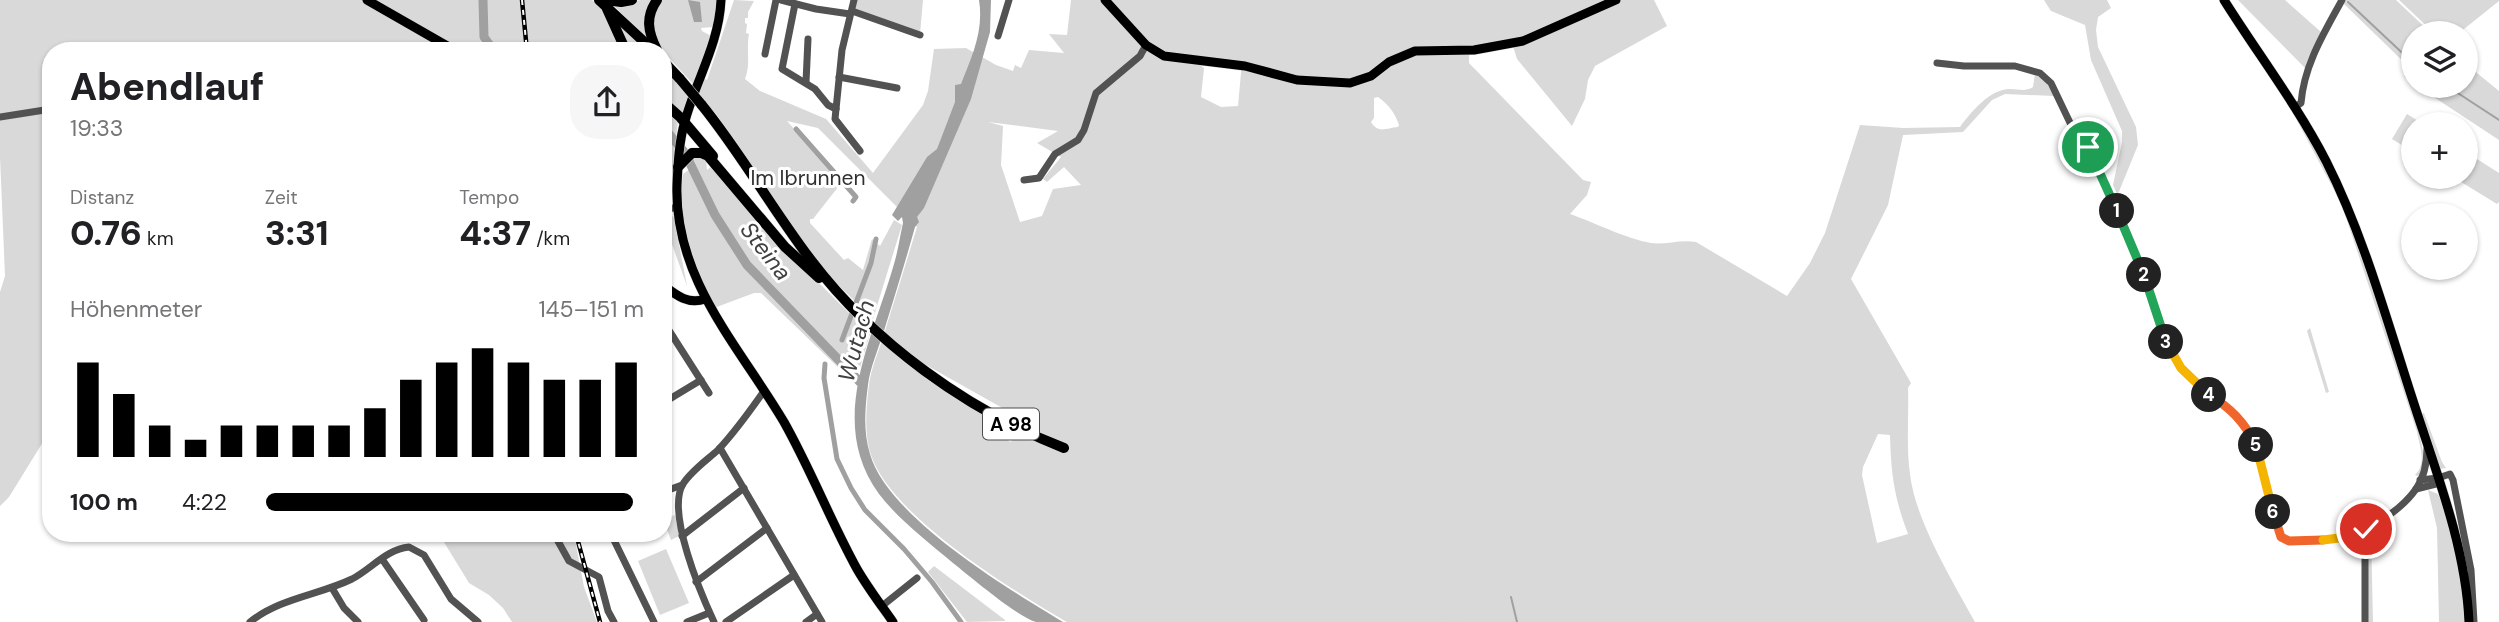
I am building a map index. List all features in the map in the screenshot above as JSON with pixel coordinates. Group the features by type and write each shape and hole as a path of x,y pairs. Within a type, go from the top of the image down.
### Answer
{"highway":[{"path":"603,2 632,0"},
{"path":"652,42 648,26 651,9 657,0"},
{"path":"603,2 622,42"},
{"path":"603,2 645,42"},
{"name":"A 98","path":"672,71 711,116 811,261 836,291 891,343 961,394 1020,429 1064,448"},
{"path":"672,111 758,210 775,235"},
{"path":"679,163 696,152 705,154 796,259 836,291"}],"main road":[{"path":"367,0 440,42"},
{"path":"721,0 715,39 682,135 678,207 682,235 703,296 727,338 784,423 858,570 893,622"},
{"path":"1105,0 1146,45 1164,56 1177,60 1245,66 1297,80 1350,83 1371,76 1389,62 1415,51 1474,50 1523,41 1616,0"},
{"path":"2224,0 2295,107 2341,193 2439,481 2458,549 2471,622"},
{"path":"685,298 693,289 692,270"},
{"path":"672,290 685,298 703,296"}],"street":[{"path":"765,54 778,0 816,9 851,13 920,35"},
{"path":"854,0 839,77 835,120 860,151"},
{"path":"998,36 1009,0"},
{"path":"2295,107 2301,103 2313,53 2342,0"},
{"path":"795,4 782,68 806,82 828,105 836,109"},
{"path":"806,82 808,39"},
{"path":"1024,180 1039,178 1055,154 1077,140 1084,130 1096,93 1140,55 1146,45"},
{"path":"1937,63 2015,66 2040,73 2047,79 2073,129 2095,157 2139,262 2167,345 2192,381 2243,420 2255,442 2278,534 2289,541 2313,541 2339,538 2365,529 2385,517 2416,489 2450,474 2471,570 2471,622"},
{"path":"839,77 897,88"},
{"path":"0,117 42,110"},
{"path":"672,208 678,207"},
{"path":"673,337 709,393"},
{"path":"672,398 701,380"},
{"path":"672,489 682,485 720,448 764,391"},
{"path":"2416,489 2426,470 2427,444"},
{"path":"720,448 820,618 806,622"},
{"path":"2420,480 2439,481"},
{"path":"682,485 679,513 682,536 696,582 714,622"},
{"path":"682,536 744,488"},
{"path":"696,582 767,528"},
{"path":"2365,529 2365,622"},
{"path":"558,542 569,561 598,577 614,622"},
{"path":"615,542 653,622"},
{"path":"250,622 295,598 332,588 355,577 404,547 419,550 429,560 451,599 478,622"},
{"path":"382,559 424,620"},
{"path":"726,622 794,575"},
{"path":"882,606 917,578"},
{"path":"332,588 344,608 358,622"},
{"path":"687,622 709,612"},
{"path":"264,613 271,622"}],"green space":[{"path":"0,0 592,0 603,11 618,42 42,42 42,444 9,497 0,506 0,292 5,276 0,157"},
{"path":"654,0 647,38 611,3 632,3"},
{"path":"661,0 717,0 714,27 701,28 711,36 693,84 672,61 672,42 658,42 651,21"},
{"name":"Im Ibrunnen","path":"734,0 754,1 748,18 745,18 746,33 749,34 745,79 760,91 826,119 873,173 923,105 928,91 934,49 966,48 1013,71 1015,65 1021,68 1029,50 1064,53 1049,34 1067,35 1071,0 1654,0 1667,26 1595,66 1588,80 1585,99 1572,126 1517,59 1513,46 1469,53 1469,63 1583,180 1591,182 1587,195 1570,214 1642,241 1696,242 1787,296 1810,263 1825,233 1860,125 1903,128 1960,127 1975,108 1995,93 2033,87 2035,74 2045,80 2054,96 2005,94 1992,100 1963,132 1903,135 1888,205 1851,279 1911,383 1908,388 1908,442 1913,492 1936,550 1975,622 1067,622 986,571 927,526 902,502 883,478 871,455 866,420 870,379 917,227 818,128 787,121 842,182 813,219 810,219 810,223 844,260 848,258 863,270 872,239 880,246 894,220 902,225 873,319 821,268 719,118 699,93 705,79 707,80","holes":["1188,56 1242,62 1238,106 1221,107 1201,97 1204,68","1378,97 1388,106 1396,117 1398,127 1383,129 1374,126 1371,122 1374,118 1374,98","988,122 1058,131 1037,143 1061,157 1043,179 1047,182 1064,167 1081,185 1053,189 1042,216 1020,222 1001,165 1003,126","926,365 1036,427 1033,441 1023,437 1013,438 1011,442 1000,436 1000,424 925,378","1878,434 1890,435 1894,485 1908,534 1877,543 1862,475"]},
{"path":"857,0 923,0 920,34 855,10"},
{"path":"2044,0 2107,0 2111,8 2098,17 2098,47 2136,127 2138,145 2118,194 2112,190 2122,131 2091,60 2085,25 2051,11"},
{"path":"2238,0 2285,0 2321,32 2306,69"},
{"path":"2346,0 2396,0 2418,21 2401,21 2401,59 2344,4"},
{"path":"2399,0 2499,0 2474,21 2421,21"},
{"path":"618,21 638,42 626,42 616,22"},
{"path":"2478,74 2499,91 2499,140 2478,126 2478,112 2456,112 2435,98 2478,98"},
{"path":"672,77 688,96 682,114 672,105"},
{"path":"2293,113 2324,162 2354,232 2417,424 2425,460 2420,477 2415,475 2422,461 2417,432 2342,205"},
{"path":"672,115 678,122 674,151 673,199"},
{"path":"2401,124 2401,145 2392,139"},
{"path":"694,156 706,160 707,170 713,165 793,260 870,334 859,371 846,375 761,293 754,293 714,308 694,259 682,209 683,174 690,169 687,162"},
{"path":"2478,160 2499,173 2497,204 2473,189 2478,189"},
{"path":"672,216 674,218 687,286 672,244"},
{"path":"2310,328 2329,392 2326,393 2307,331"},
{"path":"2424,413 2446,468 2440,469 2421,414"},
{"path":"2428,490 2438,494 2449,525 2457,557 2466,622 2439,622 2437,528"},
{"path":"675,515 679,536 672,540 672,516"},
{"path":"2367,532 2371,533 2373,622 2368,622"},
{"path":"444,542 576,542 584,587 597,622 512,622 503,608 489,595 469,583"},
{"path":"666,549 689,603 660,615 638,561"},
{"path":"934,566 1005,621 967,622 928,572"}],"shaded area":[{"path":"688,0 700,2 702,22 694,22"},
{"path":"979,0 991,0 990,32 971,99 924,208 917,217 919,222 915,227 870,372 865,411 866,437 881,478 924,526 982,571 1063,622 1036,622 1017,612 914,530 879,494 864,466 856,438 855,409 859,380 903,223 902,217 898,221 892,215 927,157 937,149 955,102 955,85 961,84 976,43 980,22"}],"waterway":[{"name":"Steina","path":"483,0 484,37 488,42"},
{"path":"2348,2 2401,52"},
{"path":"2465,98 2499,120"},
{"path":"796,129 856,197 853,201"},
{"name":"Steina","path":"672,138 685,153 715,215 747,265 860,382"},
{"name":"Wutach","path":"842,340 871,263 876,239"},
{"name":"Wutach","path":"825,364 824,378 837,459 851,488 865,510 904,549 961,622"},
{"path":"1511,597 1517,622"}],"tunnel":[{"path":"1064,448 1463,622"}],"railway":[{"path":"522,0 526,42"},
{"path":"578,542 600,622"}],"route":[{"path":"2088,147 2095,157 2139,262 2167,345 2192,381 2243,420 2255,442 2268,485 2278,534 2289,541 2313,541 2339,538 2366,529"}]}
